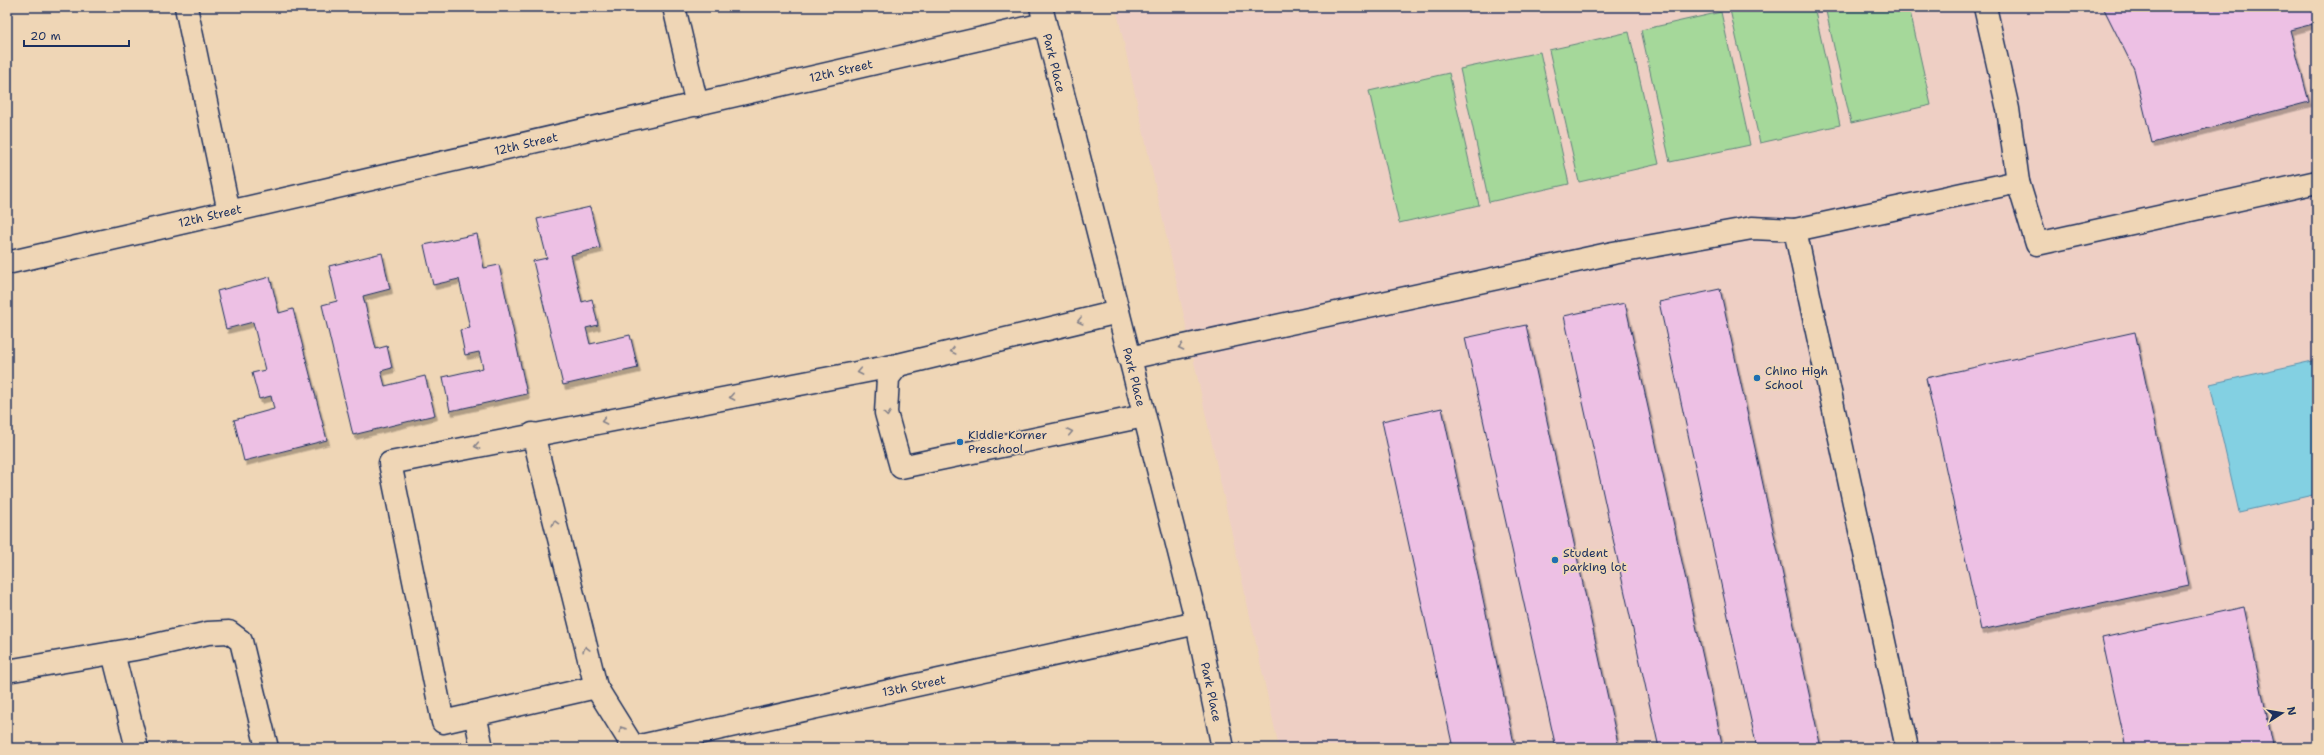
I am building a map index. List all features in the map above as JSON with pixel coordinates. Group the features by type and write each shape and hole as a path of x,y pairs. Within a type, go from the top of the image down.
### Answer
{"street":[{"path":"186,7 229,212"},
{"path":"674,7 696,104"},
{"path":"1985,7 2008,109 2018,182 2038,244 2317,182"},
{"name":"12th Street","path":"7,262 696,104 1042,16"},
{"name":"Park Place","path":"1042,16 1197,623 1224,748"},
{"path":"1129,358 1621,252 1752,228 1795,230 2018,182"},
{"path":"1795,230 1908,748"},
{"path":"596,687 443,722 390,463 533,434 898,365 1118,312"},
{"path":"898,365 888,378 886,413 901,467 1144,416"},
{"path":"533,434 596,687 633,748"},
{"name":"13th Street","path":"633,748 1197,623"},
{"path":"7,671 113,653 208,633 229,632 241,641 267,748"},
{"path":"113,653 137,748"},
{"path":"475,714 482,748"}],"shaded area":[{"name":"Chino High School","path":"1116,7 2317,7 2317,748 1279,748"}],"green space":[{"path":"1745,7 1814,7 1840,125 1760,143 1730,10"},
{"path":"1825,7 1909,7 1931,105 1851,123"},
{"path":"1721,12 1750,145 1670,162 1641,30"},
{"path":"1629,32 1659,164 1579,182 1549,50"},
{"path":"1540,52 1569,184 1489,202 1460,69"},
{"path":"1449,73 1479,205 1399,223 1369,91"}],"water":[{"path":"2317,360 2317,494 2239,512 2210,384"}],"building":[{"path":"2103,7 2317,7 2317,23 2290,30 2309,102 2152,143 2134,69"},
{"path":"590,207 600,248 571,255 582,302 592,299 598,325 586,328 590,344 630,335 638,368 563,385 533,261 547,258 537,219"},
{"path":"477,234 484,268 499,265 527,394 450,411 443,377 483,368 479,352 465,355 460,330 470,328 459,279 433,285 424,245"},
{"path":"382,253 390,289 363,296 376,349 387,346 392,368 381,371 385,386 425,376 435,415 353,435 322,305 337,301 329,266"},
{"path":"270,277 279,313 293,309 327,440 244,461 234,420 274,409 271,396 259,399 252,373 265,370 253,322 226,329 217,291"},
{"path":"1720,289 1821,748 1757,748 1659,302"},
{"path":"1625,303 1723,748 1659,748 1564,316"},
{"path":"1526,325 1619,748 1556,748 1465,338"},
{"path":"2135,332 2189,585 1981,630 1926,378"},
{"path":"1442,408 1515,748 1453,748 1382,421"},
{"path":"2244,607 2273,745 2257,748 2126,748 2102,638"}],"place":[{"name":"Chino High School","path":"1757,378"},
{"name":"Kiddie Korner Preschool","path":"960,442"},
{"name":"Student parking lot","path":"1555,560"}]}
